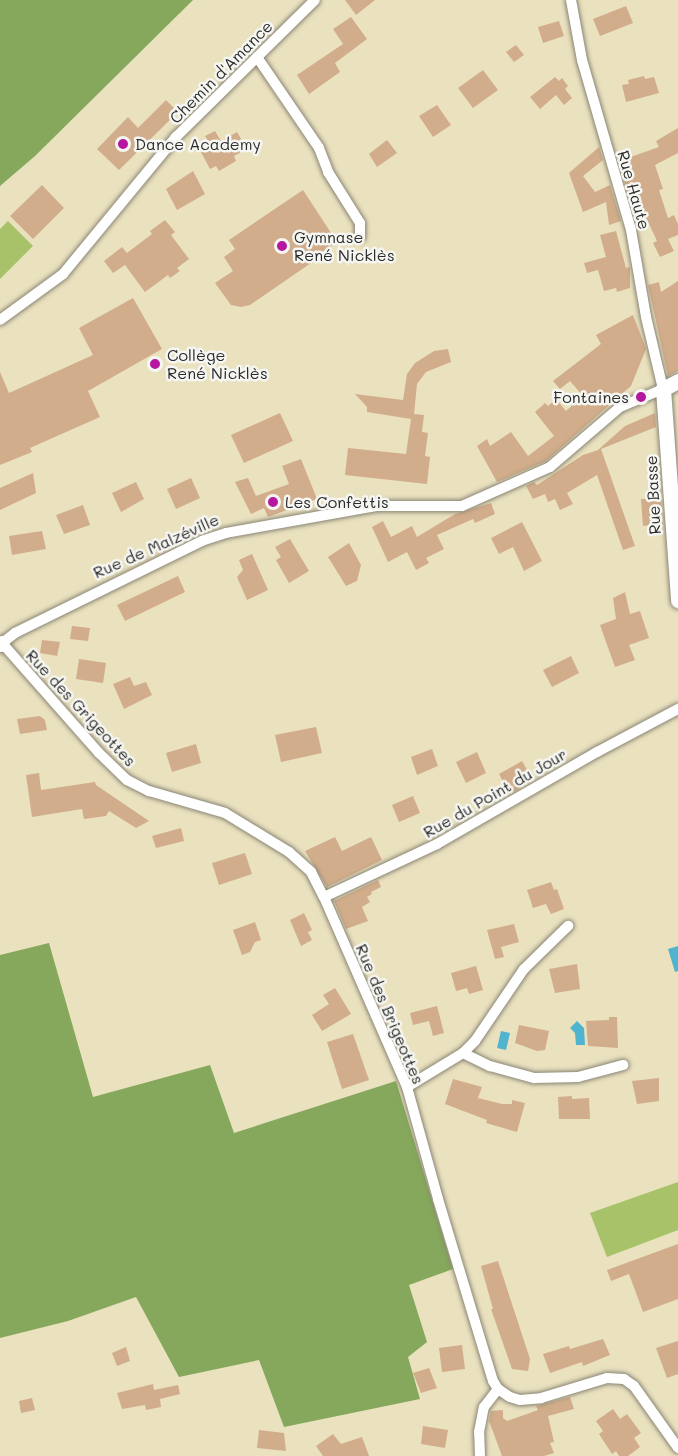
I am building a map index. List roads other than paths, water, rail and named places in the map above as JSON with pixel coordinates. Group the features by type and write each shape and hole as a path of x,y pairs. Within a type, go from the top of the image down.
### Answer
{"street":[{"name":"Chemin d'Amance","path":"0,320 63,274 176,137 315,0"},
{"name":"Rue Haute","path":"571,0 582,60 631,230 646,317 663,388"},
{"path":"257,57 319,148 328,172 360,223 360,237"},
{"path":"663,388 678,381"},
{"name":"Rue Basse","path":"663,388 678,600"},
{"name":"Rue de Malzéville","path":"1,644 15,633 202,541 226,533 375,506 462,506 550,467 620,407 663,388"},
{"name":"Rue des Grigeottes","path":"1,644 120,774 136,786 176,800"},
{"name":"Rue du Point du Jour","path":"324,897 437,844 605,747 678,709"},
{"name":"Rue des Brigeottes","path":"176,800 214,809 264,835 303,863 324,897 407,1086 438,1200 493,1381 498,1389"},
{"path":"407,1086 463,1053 475,1041 524,969 568,926"},
{"path":"463,1053 490,1066 534,1078 578,1077 623,1065"},
{"path":"480,1456 479,1432 484,1407 498,1389 520,1400 541,1398 607,1378 624,1379 634,1386 678,1448"}],"water":[{"path":"678,946 678,971 675,972 668,949"},
{"path":"577,1021 584,1028 585,1045 576,1045 575,1033 570,1028"},
{"path":"501,1031 510,1033 506,1050 497,1048"}],"place":[{"name":"Dance Academy","path":"123,144"},
{"name":"Gymnase René Nicklès","path":"282,246"},
{"name":"Collège René Nicklès","path":"155,364"},
{"name":"Fontaines","path":"641,397"},
{"name":"Les Confettis","path":"273,502"}]}
